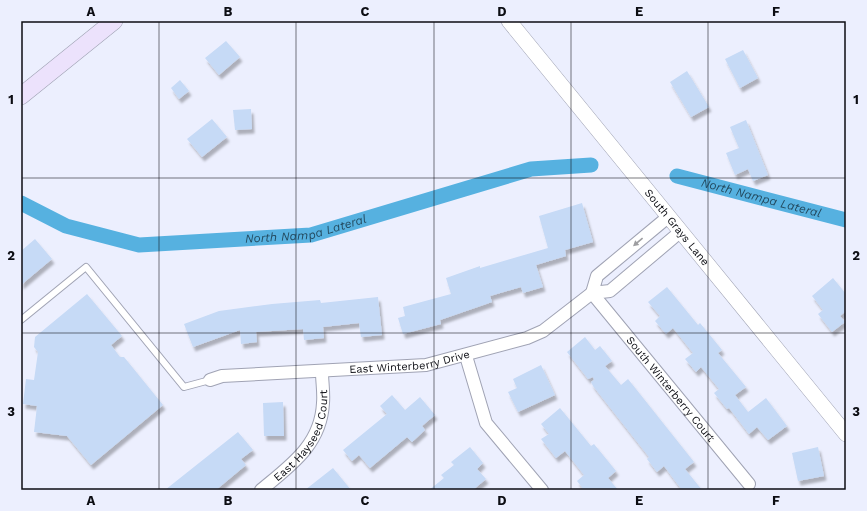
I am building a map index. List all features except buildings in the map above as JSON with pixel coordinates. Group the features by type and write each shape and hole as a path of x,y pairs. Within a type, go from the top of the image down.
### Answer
{"main road":[{"path":"21,96 114,21"}],"street":[{"name":"South Grays Lane","path":"509,21 846,434"},
{"path":"592,293 597,276 668,217"},
{"name":"East Winterberry Drive","path":"210,380 222,376 322,372 426,365 466,356 527,338 543,331 592,293 610,291 680,232"},
{"name":"South Winterberry Court","path":"592,293 749,484"},
{"path":"466,356 486,423 535,488"},
{"name":"East Hayseed Court","path":"261,490 300,458 312,442 320,423 322,410 322,372"}],"lane":[{"path":"21,320 86,267 184,387 210,380"}],"waterway":[{"name":"North Nampa Lateral","path":"21,203 66,226 139,245 311,235 531,169 591,165"},
{"name":"North Nampa Lateral","path":"677,176 846,220"}]}
